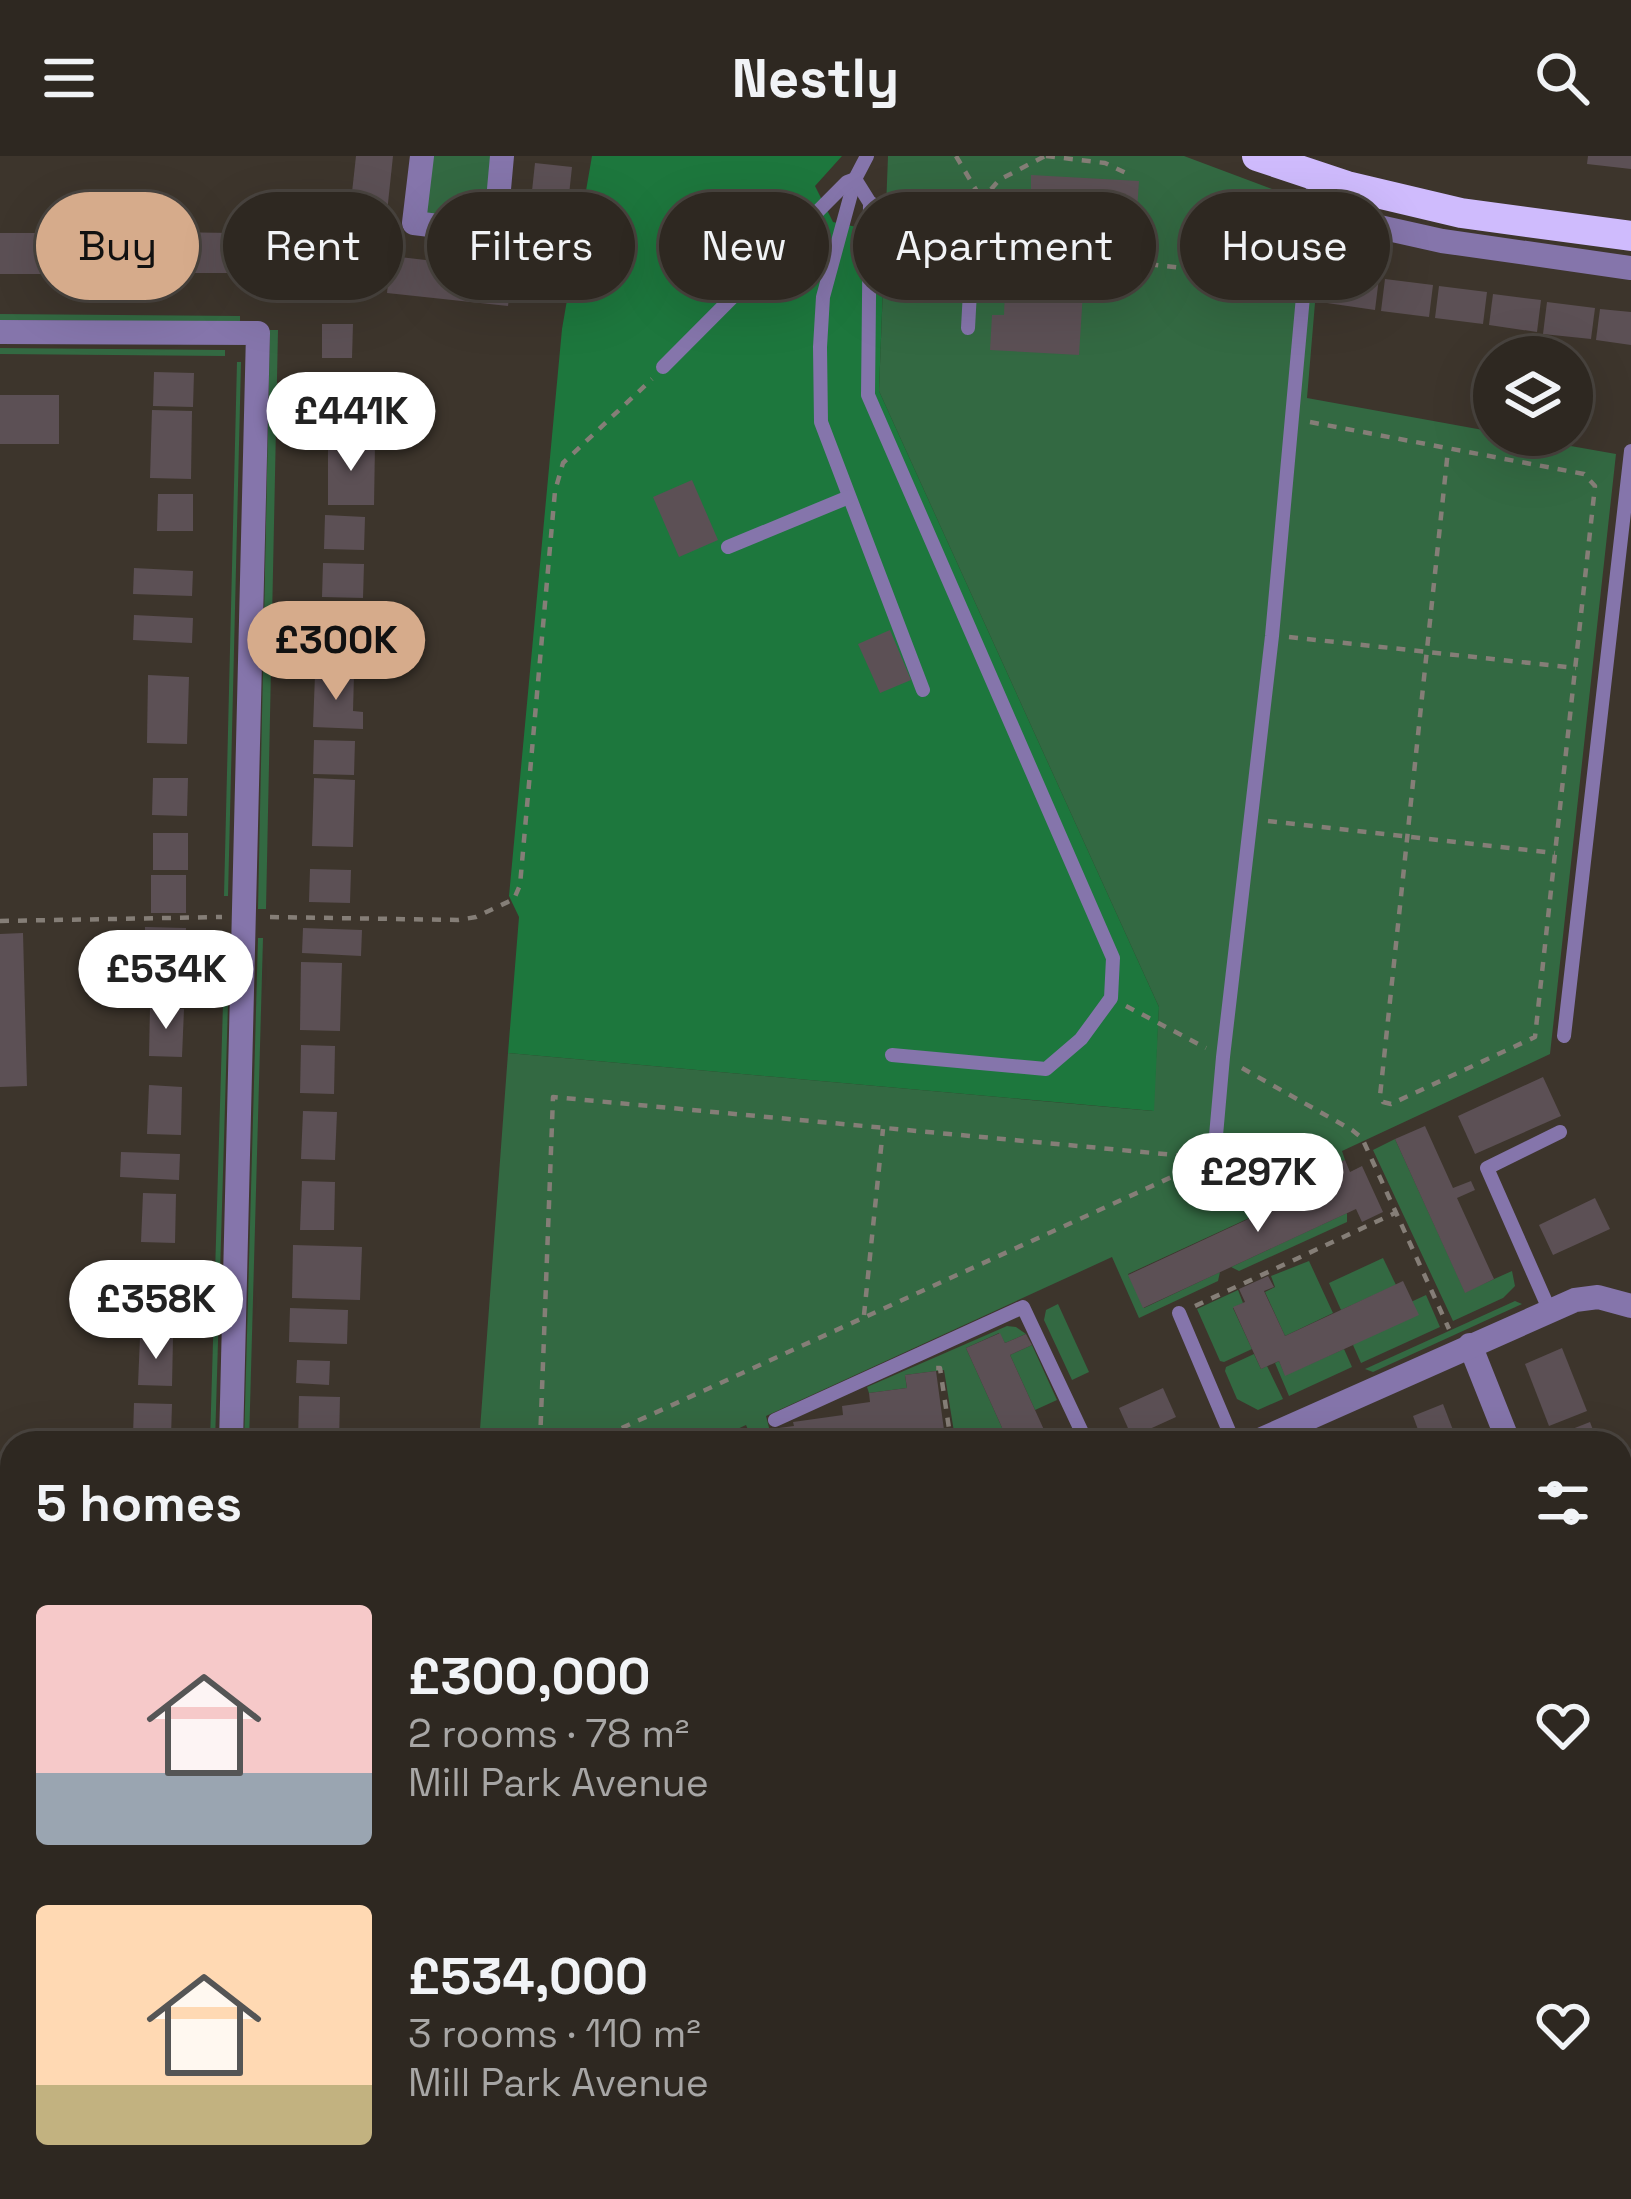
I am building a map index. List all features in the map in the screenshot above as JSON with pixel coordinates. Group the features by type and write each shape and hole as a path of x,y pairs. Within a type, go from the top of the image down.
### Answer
{"main road":[{"path":"1257,156 1313,176 1461,213 1631,236"}],"street":[{"path":"422,156 415,223 495,232 502,156"},
{"path":"1390,230 1442,242 1631,268"},
{"path":"0,332 258,333 231,1431"},
{"path":"1280,1431 1574,1300 1598,1297 1631,1306"},
{"path":"1464,1348 1503,1431"}],"lane":[{"path":"867,156 855,179 824,297 821,422 923,691"},
{"path":"1311,192 1313,176"},
{"path":"855,179 863,192"},
{"path":"664,368 855,179"},
{"path":"869,300 868,395 1113,958 1111,998 1081,1039 1046,1069 892,1055"},
{"path":"968,328 969,300"},
{"path":"1214,1158 1272,636 1302,300"},
{"path":"1564,1036 1631,451"},
{"path":"728,547 849,496"},
{"path":"1549,1309 1487,1168 1560,1132"},
{"path":"775,1420 1023,1306 1082,1431"},
{"path":"1179,1313 1229,1431"}],"path":[{"path":"956,156 977,192"},
{"path":"989,192 999,180 1046,156 1105,163 1130,176"},
{"path":"0,921 458,920 514,899 520,885 555,491 563,463 664,368"},
{"path":"1292,418 1584,474 1595,486 1534,1037 1390,1104 1380,1096 1448,450"},
{"path":"1272,636 1576,668"},
{"path":"1252,819 1555,853"},
{"path":"1111,998 1362,1138 1464,1348"},
{"path":"540,1431 553,1097 1214,1158"},
{"path":"863,1316 883,1130"},
{"path":"615,1431 1214,1158"},
{"path":"1179,1313 1395,1213"},
{"path":"929,1349 932,1369 940,1368 949,1431"}],"green space":[{"path":"430,156 492,156 489,192 427,192 427,217 423,217"},
{"path":"592,156 842,156 815,186 818,192 659,192 659,300 829,300 829,214 833,222 853,226 853,300 882,300 879,391 1159,1007 1154,1111 508,1053 519,917 509,896 562,329 567,300 635,300 635,192 586,192"},
{"path":"888,156 1184,156 1280,192 1180,192 1180,300 1315,300 1307,398 1473,428 1473,456 1593,456 1593,450 1616,454 1550,1054 1342,1151 1345,1160 1329,1168 1334,1179 1128,1274 1144,1308 1220,1272 1218,1281 1139,1318 1112,1257 766,1416 770,1431 749,1431 746,1425 733,1431 480,1431 508,1053 1153,1111 1159,1007 879,391 882,300 1156,300 1156,192 887,192"},
{"path":"0,314 240,316 240,322 0,320"},
{"path":"270,330 278,330 266,909 258,909"},
{"path":"0,348 225,350 225,356 0,354"},
{"path":"237,362 241,362 228,896 224,896"},
{"path":"225,936 230,936 215,1431 210,1431"},
{"path":"258,938 263,938 249,1431 244,1431"},
{"path":"1395,1139 1465,1292 1512,1271 1515,1286 1503,1298 1453,1321 1373,1150"},
{"path":"1347,1213 1347,1222 1239,1271 1231,1267"},
{"path":"1383,1258 1396,1285 1341,1310 1329,1283"},
{"path":"1309,1261 1333,1313 1285,1336 1265,1292 1275,1287 1271,1276"},
{"path":"1238,1290 1243,1303 1233,1308 1252,1349 1224,1362 1197,1309"},
{"path":"1426,1295 1440,1327 1361,1363 1353,1345"},
{"path":"1515,1301 1522,1304 1373,1372 1365,1369"},
{"path":"1058,1304 1089,1372 1072,1380 1044,1320 1046,1310"},
{"path":"1007,1326 1026,1334 1005,1343 999,1333 966,1348 1004,1431 954,1431 944,1370 905,1375 907,1388 869,1393 867,1387"},
{"path":"1032,1345 1057,1400 1035,1410 1010,1355"},
{"path":"1344,1349 1352,1367 1289,1396 1275,1363 1279,1361 1285,1375"},
{"path":"1254,1354 1261,1369 1267,1366 1283,1399 1258,1410 1237,1399 1225,1371"}],"building":[{"path":"356,156 393,156 389,192 352,192"},
{"path":"1588,156 1631,156 1631,169 1587,164"},
{"path":"535,163 572,167 569,192 532,192"},
{"path":"1031,175 1139,181 1138,192 1002,192 1031,190"},
{"path":"199,232 223,233 223,273 199,273"},
{"path":"0,233 36,233 36,274 0,274"},
{"path":"403,257 427,260 427,297 403,295"},
{"path":"1390,280 1433,285 1429,317 1381,311 1382,300 1390,300"},
{"path":"1439,286 1487,292 1483,324 1435,318"},
{"path":"1493,294 1541,300 1537,332 1489,325"},
{"path":"452,300 509,300 508,306"},
{"path":"1005,300 1082,300 1079,355 990,350 992,315 1004,315"},
{"path":"1327,300 1376,300 1375,310"},
{"path":"1547,302 1595,308 1591,336 1543,334"},
{"path":"1600,309 1631,312 1631,345 1596,340"},
{"path":"322,324 353,324 352,358 322,358"},
{"path":"154,372 194,373 193,407 153,406"},
{"path":"328,376 375,376 374,438 328,437"},
{"path":"0,395 59,395 59,444 0,444"},
{"path":"152,410 192,411 191,479 150,478"},
{"path":"328,444 375,444 374,505 328,505"},
{"path":"692,480 718,540 679,557 653,497"},
{"path":"158,494 193,494 193,531 157,531"},
{"path":"325,515 365,517 364,550 324,549"},
{"path":"323,563 364,564 363,598 322,597"},
{"path":"134,568 193,571 192,596 133,594"},
{"path":"326,610 356,611 354,661 324,660"},
{"path":"134,615 193,618 192,643 133,640"},
{"path":"890,630 911,680 880,693 858,644"},
{"path":"148,675 189,677 187,744 147,743"},
{"path":"315,675 354,675 353,711 363,712 363,729 313,727"},
{"path":"314,740 355,741 354,775 313,774"},
{"path":"153,778 188,778 187,816 152,815"},
{"path":"314,778 355,780 353,847 312,846"},
{"path":"153,833 188,833 188,870 153,870"},
{"path":"310,869 351,870 350,903 309,902"},
{"path":"151,875 186,875 186,913 151,913"},
{"path":"145,927 186,928 184,995 143,994"},
{"path":"303,928 362,930 361,956 302,953"},
{"path":"23,933 27,1086 0,1087 0,934"},
{"path":"301,962 342,963 340,1031 300,1030"},
{"path":"150,1007 184,1009 182,1057 149,1056"},
{"path":"301,1045 335,1046 334,1094 300,1093"},
{"path":"1543,1077 1561,1116 1475,1154 1458,1116"},
{"path":"149,1085 182,1087 181,1135 147,1134"},
{"path":"303,1111 337,1112 335,1160 301,1159"},
{"path":"1425,1126 1453,1188 1471,1181 1475,1190 1457,1198 1494,1279 1465,1293 1395,1139"},
{"path":"121,1152 180,1154 179,1180 120,1177"},
{"path":"1345,1160 1350,1172 1362,1166 1383,1212 1362,1222 1356,1209 1143,1308 1128,1275 1334,1179 1329,1168"},
{"path":"302,1181 335,1182 334,1230 300,1230"},
{"path":"143,1193 176,1194 175,1243 141,1242"},
{"path":"1595,1198 1610,1229 1553,1255 1539,1225"},
{"path":"293,1245 362,1247 360,1300 292,1298"},
{"path":"141,1265 175,1267 174,1315 140,1314"},
{"path":"1268,1276 1274,1287 1264,1291 1285,1336 1403,1281 1419,1315 1285,1376 1279,1361 1261,1369 1233,1307 1245,1302 1239,1289"},
{"path":"290,1308 348,1310 347,1344 289,1342"},
{"path":"1000,1333 1005,1343 1026,1334 1032,1345 1010,1355 1045,1431 1004,1431 966,1348"},
{"path":"140,1337 173,1338 172,1386 138,1385"},
{"path":"1562,1348 1587,1411 1549,1426 1525,1364"},
{"path":"297,1360 330,1361 329,1385 296,1383"},
{"path":"936,1371 944,1430 771,1431 794,1426 793,1422 843,1415 842,1406 870,1402 869,1393 907,1388 905,1375"},
{"path":"1163,1388 1176,1417 1145,1431 1129,1431 1119,1408"},
{"path":"299,1396 340,1397 339,1431 298,1431"},
{"path":"134,1403 172,1404 171,1431 133,1431"},
{"path":"1443,1404 1453,1431 1419,1431 1413,1416"},
{"path":"1590,1422 1593,1431 1567,1431"}]}
